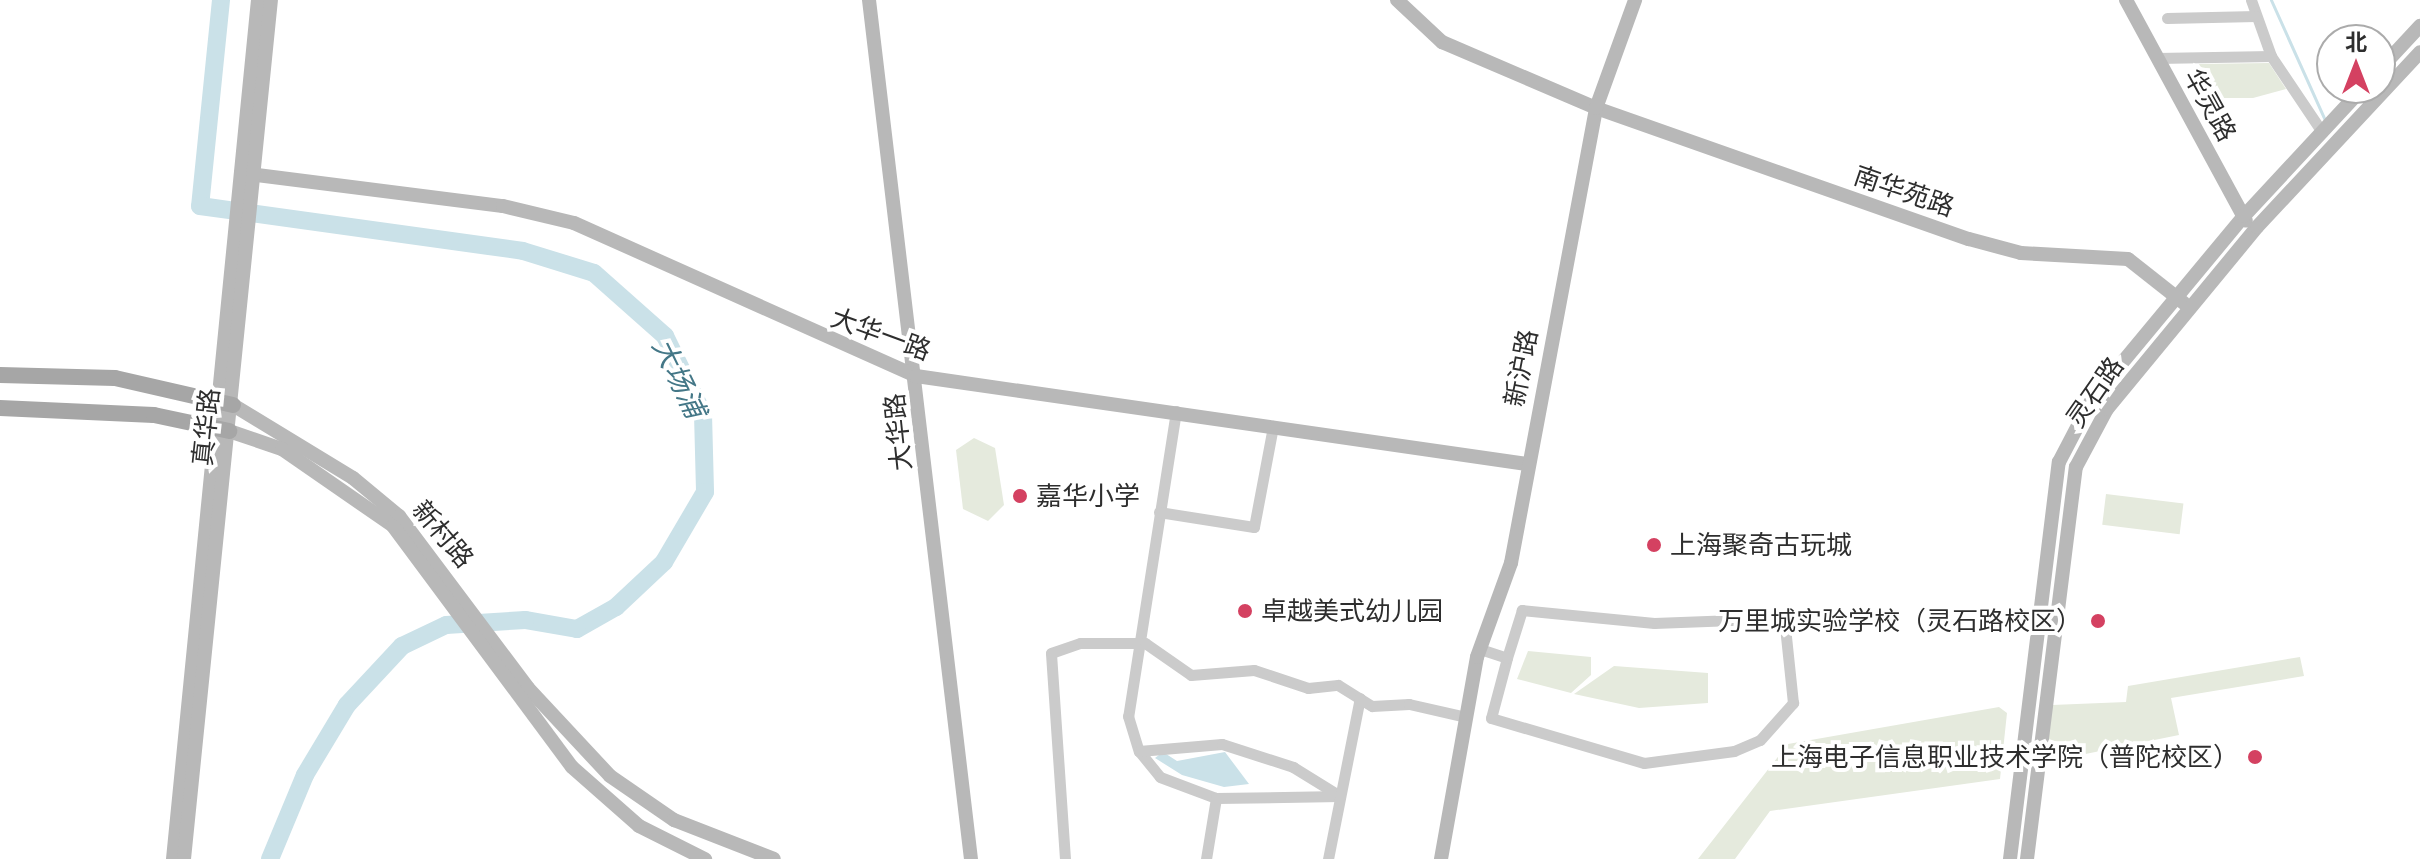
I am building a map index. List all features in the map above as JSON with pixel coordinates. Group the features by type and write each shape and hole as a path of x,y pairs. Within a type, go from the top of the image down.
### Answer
{"main road":[{"name":"真华路","path":"173,859 226,402 248,175 258,0"},
{"name":"真华路","path":"248,175 271,0"},
{"name":"大华路","path":"869,0 971,859"},
{"path":"1397,0 1442,42 1596,108"},
{"name":"新沪路","path":"1441,859 1480,649 1511,563 1527,464 1596,108 1635,0"},
{"name":"华灵路","path":"2126,0 2252,234"},
{"path":"2396,52 2420,26"},
{"name":"灵石路","path":"2027,859 2076,467 2107,409 2252,234 2420,52"},
{"name":"灵石路","path":"2010,859 2059,462 2092,399 2244,216 2348,104"},
{"name":"南华苑路","path":"1596,108 1969,239 2021,253 2128,259 2191,308"},
{"name":"大华一路","path":"248,175 503,206 574,223 916,376 1176,411 1527,464"},
{"name":"新村路","path":"0,375 115,378 226,402 376,497 456,595 572,767 639,826 705,859"},
{"name":"新村路","path":"0,408 123,412 223,429 282,449 346,489 393,526 456,595"},
{"name":"真华路","path":"184,859 223,429"},
{"name":"新村路","path":"499,656 610,776 674,820 774,859"}],"street":[{"path":"2251,0 2271,56 2322,132"},
{"path":"2167,18 2256,16"},
{"path":"2157,58 2271,56"},
{"path":"1176,411 1137,642 1128,716 1139,751 1160,777 1216,798 1340,796"},
{"path":"1159,512 1254,527 1273,426"},
{"path":"1522,610 1654,623 1784,618 1793,703 1760,740 1734,751 1644,763 1491,718 1507,658 1522,610"},
{"path":"1065,859 1051,653 1080,643 1137,642 1191,675 1254,670 1291,685 1338,685 1360,698 1466,717"},
{"path":"1480,649 1507,658"},
{"path":"1328,859 1360,698"},
{"path":"1139,751 1222,744 1293,767 1340,796"},
{"path":"1206,859 1216,798"}],"shaded area":[{"path":"2269,63 2286,89 2253,98 2218,98 2199,64"},
{"path":"974,438 995,448 1004,505 988,521 963,509 956,450"},
{"path":"2106,494 2183,504 2180,534 2102,525"},
{"path":"1528,651 1591,657 1591,675 1571,693 1517,679"},
{"path":"2300,657 2304,676 2171,698 2179,735 2046,762 2052,705 2126,702 2128,686"},
{"path":"1614,666 1708,673 1708,703 1639,708 1574,694"},
{"path":"1999,707 2007,713 2000,779 1770,811 1735,859 1698,859 1788,744"}],"water":[{"path":"1163,752 1177,761 1225,752 1249,784 1224,787 1182,775 1155,758"}],"waterway":[{"name":"大场浦","path":"221,0 200,206 523,251 594,273 665,336 703,414 705,492 664,562 616,607 577,629 525,620 446,625 402,646 347,705 305,775 270,859"},
{"path":"2271,0 2325,120"}],"place":[{"name":"嘉华小学","path":"1020,496"},
{"name":"上海聚奇古玩城","path":"1654,545"},
{"name":"卓越美式幼儿园","path":"1245,611"},
{"name":"万里城实验学校（灵石路校区）","path":"2098,621"},
{"name":"上海电子信息职业技术学院（普陀校区）","path":"2255,757"}]}
